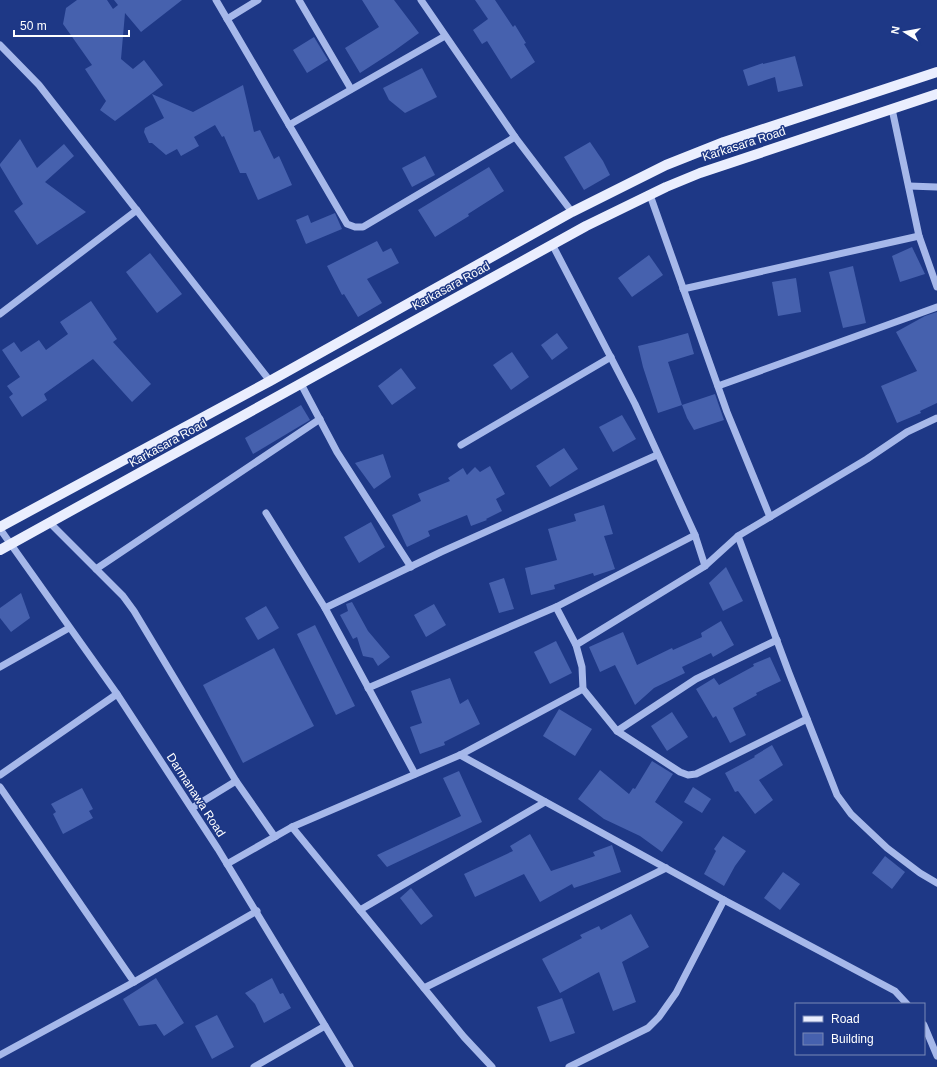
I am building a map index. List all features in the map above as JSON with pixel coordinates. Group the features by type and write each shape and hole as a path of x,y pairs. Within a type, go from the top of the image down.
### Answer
{"main road":[{"name":"Karkasara Road","path":"0,528 270,381 572,212 666,165 724,142 937,72"},
{"name":"Karkasara Road","path":"0,550 586,226 700,173 937,94"},
{"path":"509,248 518,263"}],"street":[{"path":"216,0 347,224 355,228 363,227 515,137"},
{"path":"227,19 258,0"},
{"path":"299,0 351,89"},
{"path":"421,0 515,137 572,212"},
{"path":"289,125 445,36"},
{"path":"0,44 39,85 270,381"},
{"path":"892,109 919,236 937,287"},
{"path":"908,186 937,187"},
{"path":"650,195 727,412 770,517"},
{"path":"0,314 137,210"},
{"path":"683,289 919,236"},
{"path":"552,244 635,404 695,535 705,566"},
{"path":"718,386 937,307"},
{"path":"461,445 611,357"},
{"path":"301,384 337,452 411,567"},
{"path":"576,645 705,566 738,536 867,459 907,432 937,418"},
{"path":"96,569 320,419"},
{"path":"325,608 441,552 657,454"},
{"path":"266,513 325,608 415,774"},
{"path":"50,523 123,596 134,611 236,781 275,837"},
{"name":"Darmanawa Road","path":"0,528 69,628 117,694 192,808 257,911 350,1067"},
{"path":"368,688 556,607 695,535"},
{"path":"738,536 837,795 851,814 886,848 920,873 937,883"},
{"path":"556,607 576,645 582,667 583,689 617,731 680,772 688,775 696,774 807,719"},
{"path":"0,667 69,628"},
{"path":"617,731 696,679 777,640"},
{"path":"227,864 292,827 460,755 583,689"},
{"path":"0,775 117,694"},
{"path":"460,755 724,900 894,991 906,1003"},
{"path":"192,808 236,781"},
{"path":"0,787 134,982"},
{"path":"360,910 545,802"},
{"path":"292,827 464,1037 492,1067"},
{"path":"424,988 666,868"},
{"path":"569,1067 648,1028 659,1017 676,993 724,900"},
{"path":"0,1055 134,982 257,911"},
{"path":"254,1067 326,1026"},
{"path":"925,1027 937,1056"}],"building":[{"path":"77,0 107,0 113,9 118,5 114,0 182,0 141,32 125,13 121,59 133,69 144,60 163,85 115,121 100,110 106,101 85,69 92,65 63,24 66,8"},
{"path":"362,0 394,0 419,33 360,73 345,48 379,27"},
{"path":"475,0 495,0 513,27 515,25 535,62 511,79 487,41 482,44 473,30 488,19"},
{"path":"314,37 328,60 307,73 293,50"},
{"path":"795,56 803,86 778,92 775,77 748,86 743,70 763,63"},
{"path":"422,68 437,97 405,113 389,100 383,88"},
{"path":"243,85 254,132 260,130 274,159 279,156 292,185 258,200 246,173 240,173 224,136 222,137 215,125 194,137 199,146 181,156 177,149 166,155 152,143 149,143 144,132 145,128 164,118 152,94 193,112"},
{"path":"20,139 37,168 64,144 74,156 45,182 86,212 37,245 14,211 23,204 0,166"},
{"path":"590,142 603,161 610,175 584,190 564,157"},
{"path":"425,156 435,175 412,187 402,168"},
{"path":"489,167 504,191 468,214 469,216 435,237 418,210"},
{"path":"335,213 342,229 306,244 296,220 308,215 311,223"},
{"path":"377,241 383,252 391,248 399,263 367,279 382,303 358,317 344,294 342,295 327,266"},
{"path":"912,247 925,274 900,282 892,256"},
{"path":"150,253 182,294 157,313 126,272"},
{"path":"649,255 663,275 632,297 618,278"},
{"path":"853,266 866,323 843,328 829,272"},
{"path":"796,278 801,312 778,316 772,282"},
{"path":"91,301 117,339 113,342 151,384 132,402 93,359 44,394 47,400 22,417 9,397 13,394 7,386 20,377 2,350 14,342 21,352 39,340 46,350 68,334 60,322"},
{"path":"937,312 937,403 920,411 921,413 897,423 881,386 917,371 896,332 925,316"},
{"path":"557,333 568,348 552,360 541,345"},
{"path":"688,333 694,354 668,362 682,405 658,413 643,367 638,346"},
{"path":"512,352 529,377 511,390 493,365"},
{"path":"401,368 416,388 392,405 378,386"},
{"path":"715,394 724,420 694,430 682,405"},
{"path":"301,405 310,420 253,454 245,438"},
{"path":"622,415 636,439 613,452 599,427"},
{"path":"564,448 578,469 550,487 536,466"},
{"path":"383,454 391,477 374,489 355,463"},
{"path":"490,466 505,494 496,499 502,511 486,519 487,520 471,526 467,515 428,531 430,536 407,547 392,515 421,501 418,494 450,481 448,478 463,468 467,475 475,467 480,472"},
{"path":"604,505 613,534 604,536 615,569 594,576 593,573 554,585 555,589 531,595 525,568 557,560 548,529 576,521 574,514"},
{"path":"371,522 385,547 359,563 344,537"},
{"path":"726,567 743,601 723,611 709,583"},
{"path":"504,578 514,609 499,613 489,583"},
{"path":"21,593 30,618 11,632 0,618 0,608"},
{"path":"352,602 368,631 390,657 378,666 373,658 363,656 357,637 353,639 340,615 348,611 346,604"},
{"path":"434,604 446,625 426,637 414,615"},
{"path":"266,606 279,628 258,640 245,618"},
{"path":"721,621 734,645 713,657 711,653 682,667 685,673 654,688 635,705 615,665 600,672 589,647 623,632 637,665 672,648 673,650 702,637 701,633"},
{"path":"315,625 355,706 336,715 297,634"},
{"path":"556,641 572,673 550,684 534,652"},
{"path":"274,648 314,726 243,763 203,685"},
{"path":"770,657 781,681 756,693 757,695 733,708 746,735 730,743 716,716 713,718 696,689 714,678 719,685 754,666 753,664"},
{"path":"450,678 460,704 468,699 480,724 444,742 445,745 420,754 410,727 422,723 411,691"},
{"path":"559,709 592,729 575,756 543,736"},
{"path":"672,712 688,737 667,751 651,726"},
{"path":"772,745 783,765 759,780 773,800 755,814 738,791 735,792 725,773 755,757 754,756"},
{"path":"652,761 673,774 655,802 683,822 662,852 640,836 604,819 578,799 600,770 629,794 633,788 635,789"},
{"path":"459,771 482,822 387,867 377,855 461,816 443,778"},
{"path":"693,787 711,799 702,813 684,802"},
{"path":"82,788 93,809 89,811 93,818 63,834 53,814 56,812 51,804"},
{"path":"530,834 551,871 595,856 593,852 612,845 621,872 574,888 572,884 540,902 524,874 475,897 464,874 513,851 510,846"},
{"path":"723,836 746,851 735,866 724,886 704,874 716,851 714,849"},
{"path":"885,856 905,872 892,889 872,873"},
{"path":"783,872 800,884 780,910 764,898"},
{"path":"411,888 433,916 421,925 400,898"},
{"path":"631,914 649,947 622,962 636,1002 613,1011 599,972 560,993 542,959 582,938 580,935 599,926 601,930"},
{"path":"156,978 184,1023 164,1036 156,1024 139,1026 123,999"},
{"path":"272,978 280,994 283,993 291,1008 264,1023 255,1004 245,993"},
{"path":"562,998 575,1033 550,1042 537,1007"},
{"path":"217,1015 234,1047 212,1059 195,1026"}]}
